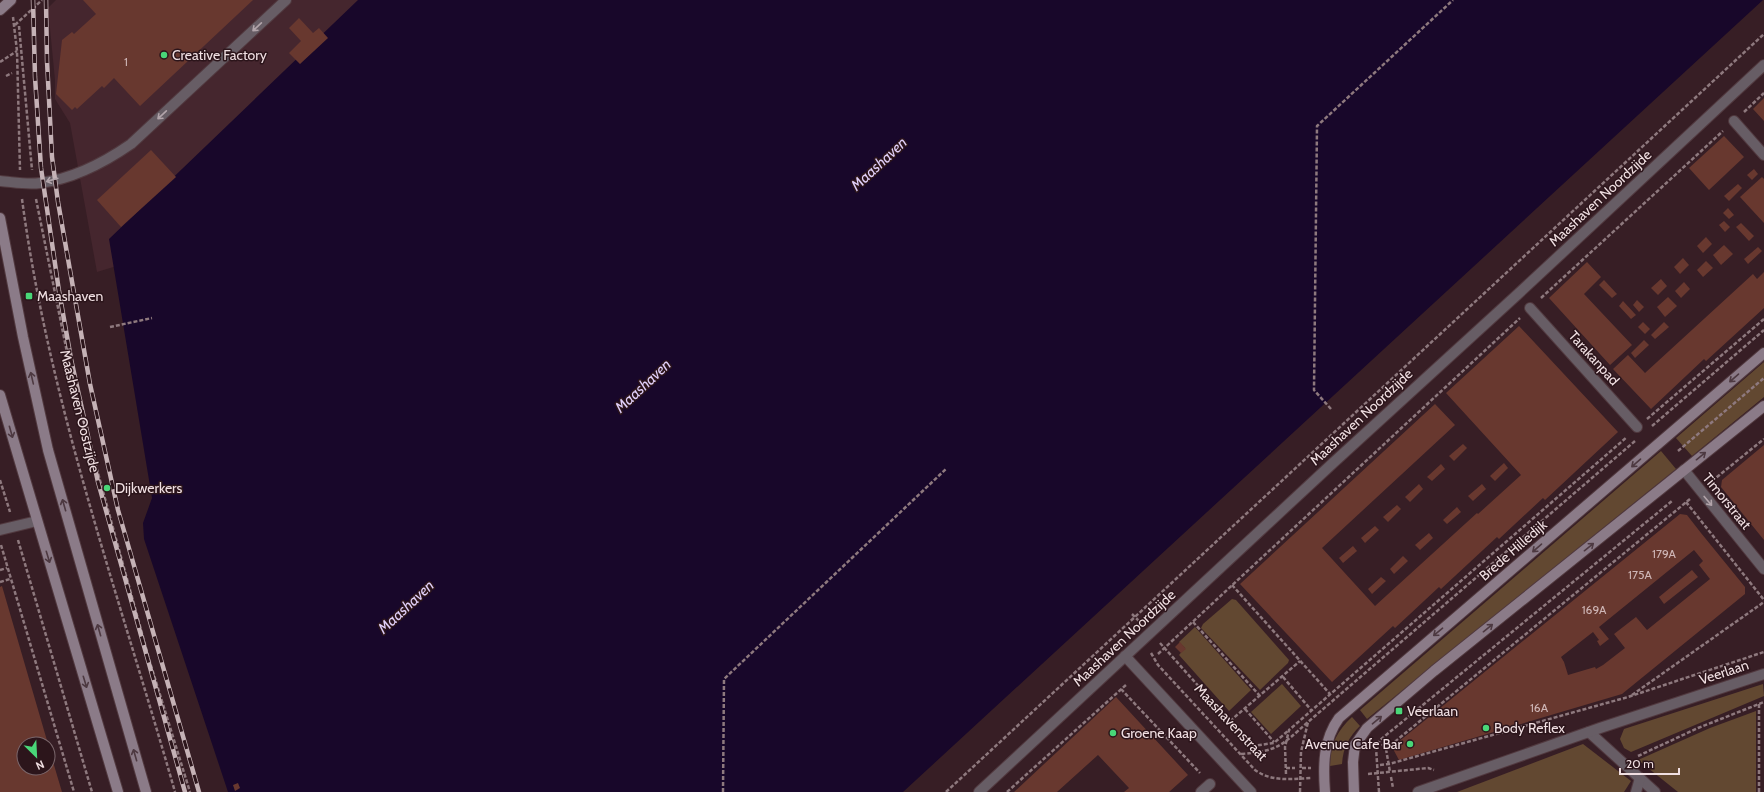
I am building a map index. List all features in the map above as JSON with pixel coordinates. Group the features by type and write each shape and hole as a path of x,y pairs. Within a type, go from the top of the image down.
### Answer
{"street":[{"path":"0,4 11,0"},
{"path":"0,10 11,0"},
{"path":"0,181 33,184 80,172 96,165 131,144 286,0"},
{"name":"Maashaven Noordzijde","path":"979,792 1764,65"},
{"path":"1734,121 1764,155"},
{"path":"0,218 23,338 48,450 146,792"},
{"name":"Tarakanpad","path":"1530,308 1637,427"},
{"name":"Brede Hilledijk","path":"1325,792 1325,748 1333,727 1339,718 1764,353"},
{"path":"0,395 118,792"},
{"path":"1354,792 1353,775 1355,745 1368,727 1434,671 1764,406"},
{"name":"Timorstraat","path":"1684,470 1764,568"},
{"path":"0,530 37,521"},
{"path":"1125,656 1251,792"},
{"name":"Veerlaan","path":"1418,792 1589,732 1764,674"},
{"path":"1589,732 1655,792"},
{"path":"1636,792 1640,778"},
{"path":"1201,792 1210,784"}],"path":[{"name":"Maashaven Oostzijde","path":"42,0 14,26 17,51 20,183 26,233 49,350 65,418 100,543 175,792"},
{"path":"1331,408 1314,390 1317,126 1453,0"},
{"name":"Maashaven Oostzijde","path":"19,26 21,70 33,184 41,232 57,298 73,382 149,659 190,792"},
{"name":"Maashaven Noordzijde","path":"946,792 1764,34"},
{"path":"0,62 17,51"},
{"path":"6,76 12,73"},
{"path":"1158,654 1764,93"},
{"path":"110,327 152,318"},
{"name":"Brede Hilledijk","path":"1289,730 1330,694 1336,692 1637,427 1764,319"},
{"path":"1678,451 1764,378"},
{"path":"1379,792 1376,748 1380,740 1697,487 1764,439"},
{"path":"1675,446 1682,455"},
{"path":"723,792 724,679 947,468"},
{"path":"0,480 92,792"},
{"path":"1386,749 1686,502 1697,487"},
{"path":"1686,502 1764,601"},
{"path":"0,542 74,792"},
{"path":"0,570 7,568"},
{"path":"0,582 10,579"},
{"path":"1232,585 1330,694"},
{"name":"Veerlaan","path":"1628,697 1764,601"},
{"name":"Maashaven Noordzijde","path":"1132,614 1144,627"},
{"path":"1193,622 1260,696"},
{"name":"Maashavenstraat","path":"1148,648 1158,665 1255,770 1263,776 1280,779 1313,778"},
{"name":"Maashavenstraat","path":"1164,648 1252,746 1274,743 1289,730"},
{"name":"Veerlaan","path":"1380,766 1628,697 1763,652 1763,657"},
{"name":"Maashavenstraat","path":"1230,721 1300,661"},
{"path":"1283,677 1312,711"},
{"path":"1007,792 1127,684"},
{"path":"1121,689 1210,784"},
{"path":"1624,763 1698,728 1764,702"},
{"path":"1760,704 1760,792"},
{"name":"Maashavenstraat","path":"1245,709 1274,743"},
{"path":"1241,754 1270,751 1280,747 1308,722"},
{"path":"1286,774 1286,742 1289,730"},
{"path":"1382,744 1386,749 1390,772"},
{"path":"1286,768 1295,768"},
{"path":"1353,775 1432,769 1437,772 1442,783"},
{"path":"1391,777 1393,788"},
{"path":"1300,785 1300,792"}],"shaded area":[{"path":"56,0 412,0 133,261 97,272 70,123 55,99 55,80 48,8"},
{"path":"1764,362 1764,397 1692,456 1676,438"},
{"path":"1661,451 1676,469 1367,719 1360,710"},
{"path":"1232,599 1236,600 1289,660 1288,663 1260,690 1201,628 1203,624"},
{"path":"1195,627 1251,690 1229,711 1179,655 1185,648 1179,642"},
{"path":"1282,684 1301,706 1271,734 1251,712"},
{"path":"1763,684 1764,696 1631,752 1624,748 1620,739 1624,729"},
{"path":"1756,711 1756,792 1678,792 1638,760 1710,728"},
{"path":"1352,717 1360,726 1347,743 1342,764 1330,766 1331,751 1335,739 1338,733"},
{"path":"1583,744 1631,781 1624,792 1457,792"}],"water":[{"name":"Maashaven","path":"358,0 1763,0 903,792 228,792 144,539 143,523 152,498 109,239"}],"building":[{"path":"83,0 253,0 140,106 114,78 104,88 102,86 77,109 75,107 72,110 56,94 62,40 72,32 74,34 96,14"},
{"path":"299,18 313,33 319,28 328,38 300,64 289,53 301,41 289,28"},
{"path":"1764,98 1764,121 1753,109"},
{"path":"1724,136 1744,157 1709,190 1689,168"},
{"path":"151,150 176,177 121,227 97,200"},
{"path":"1754,169 1758,174 1752,180 1747,175"},
{"path":"1762,177 1764,179 1764,223 1740,197"},
{"path":"1738,184 1742,188 1729,201 1724,196"},
{"path":"1728,208 1734,215 1729,219 1723,213"},
{"path":"1724,221 1730,227 1725,232 1719,225"},
{"path":"1741,223 1754,236 1749,241 1736,227"},
{"path":"1706,237 1712,244 1703,253 1697,246"},
{"path":"1724,245 1733,254 1721,265 1713,255"},
{"path":"1758,247 1762,251 1748,264 1744,259"},
{"path":"1683,258 1689,265 1680,274 1674,267"},
{"path":"1706,261 1713,268 1703,277 1697,270"},
{"path":"1587,262 1601,277 1584,294 1632,345 1610,365 1549,298"},
{"path":"1764,272 1764,308 1706,361 1704,359 1651,409 1613,369 1628,355 1645,373 1753,274 1757,279"},
{"path":"1661,279 1667,286 1658,295 1651,288"},
{"path":"1604,280 1617,294 1612,298 1599,285"},
{"path":"1684,282 1690,289 1681,298 1675,291"},
{"path":"1668,297 1677,306 1665,317 1657,307"},
{"path":"1637,300 1644,307 1639,312 1633,305"},
{"path":"1623,301 1636,315 1631,319 1619,306"},
{"path":"1643,322 1650,329 1645,334 1638,327"},
{"path":"1664,322 1669,327 1655,339 1651,335"},
{"path":"1519,326 1618,432 1545,500 1543,498 1499,539 1497,537 1441,589 1439,587 1395,628 1393,626 1332,682 1240,584 1435,404 1455,425 1322,548 1375,606 1521,475 1446,393"},
{"path":"1644,340 1649,345 1635,358 1631,353"},
{"path":"1463,444 1467,448 1454,461 1449,456"},
{"path":"1764,445 1764,540 1721,487 1722,480"},
{"path":"1504,463 1508,468 1495,481 1490,476"},
{"path":"1441,464 1445,469 1432,481 1427,477"},
{"path":"1419,484 1423,489 1410,502 1405,497"},
{"path":"1482,484 1486,489 1473,501 1468,496"},
{"path":"1397,505 1401,509 1388,522 1383,517"},
{"path":"1457,507 1461,512 1447,524 1443,520"},
{"path":"1680,514 1687,515 1745,587 1745,594 1622,694 1399,760 1392,747","holes":["1694,550 1703,561 1699,565 1710,579 1647,630 1636,617 1614,634 1625,648 1603,665 1596,669 1595,667 1568,675 1561,657 1593,632 1599,640 1597,641 1600,646 1609,639 1599,627"]},
{"path":"1375,526 1379,530 1365,543 1361,538"},
{"path":"1429,533 1433,538 1420,550 1415,545"},
{"path":"1353,546 1357,551 1343,563 1339,558"},
{"path":"1403,556 1408,561 1394,574 1390,569"},
{"path":"1692,570 1698,577 1664,604 1659,597"},
{"path":"1381,577 1386,581 1372,594 1368,589"},
{"path":"2,586 46,736 16,736 16,776 56,776 56,772 62,792 0,792 0,587"},
{"path":"1180,642 1186,649 1181,653 1175,647"},
{"name":"Groene Kaap","path":"1116,697 1188,775 1169,792 1124,792 1129,788 1098,755 1057,792 1014,792"},
{"path":"238,783 240,788 235,791 233,785"}],"railway":[{"path":"33,0 35,77 41,168 59,291 71,359 98,482 185,792"},
{"path":"46,0 47,61 52,157 58,202 90,384 118,510 199,792"}],"place":[{"name":"Creative Factory","path":"164,55"},
{"name":"Maashaven","path":"29,296"},
{"name":"Dijkwerkers","path":"107,488"},
{"name":"Veerlaan","path":"1399,711"},
{"name":"Body Reflex","path":"1486,728"},
{"name":"Groene Kaap","path":"1113,733"},
{"name":"Avenue Cafe Bar","path":"1410,744"}]}
